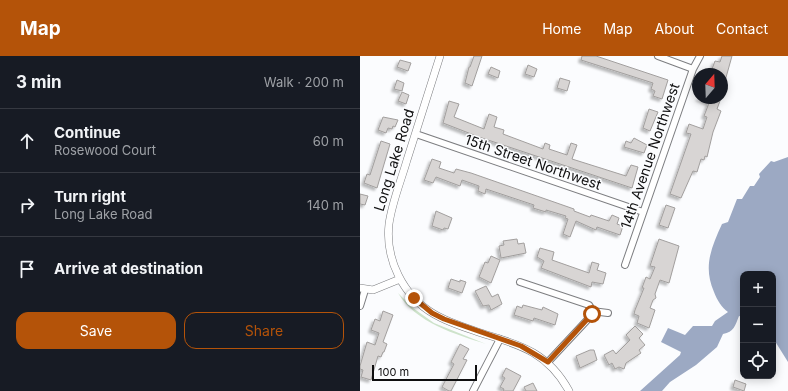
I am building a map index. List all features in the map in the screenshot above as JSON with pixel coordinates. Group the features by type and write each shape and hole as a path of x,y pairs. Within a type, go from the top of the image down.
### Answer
{"street":[{"name":"Long Lake Road","path":"440,56 394,202 389,224 391,253 400,279 414,298 432,313 458,325 526,349 548,362 562,379 569,391"},
{"path":"658,56 692,69"},
{"name":"14th Avenue Northwest","path":"694,68 700,56"},
{"name":"14th Avenue Northwest","path":"625,265 692,72"},
{"name":"15th Street Northwest","path":"416,134 643,212"},
{"path":"360,306 363,289 373,290 400,279"},
{"path":"520,282 589,305 592,311 590,317 548,362"},
{"path":"592,311 608,313"},
{"path":"473,391 500,339"}],"green space":[{"path":"398,293 413,308 434,323 486,344 449,331 426,320 415,312"}],"water":[{"path":"788,157 788,362 776,343 776,271 740,271 740,316 732,330 723,334 717,347 696,365 670,382 662,391 640,391 680,355 681,352 661,342 668,328 685,335 693,326 712,326 715,321 728,312 717,298 711,283 709,266 712,249 722,224 728,222 737,199 742,199 750,186 754,186 760,177 759,174 771,161 774,162"}],"building":[{"path":"474,56 482,56 472,86 465,83 469,67"},
{"path":"582,56 596,56 668,80 662,99 653,96 655,91 651,89 653,83 581,60"},
{"path":"722,56 732,56 728,70 728,68 712,68 715,61 720,62"},
{"path":"400,60 411,63 408,71 397,67"},
{"path":"528,65 537,69 534,77 525,74"},
{"path":"491,67 500,71 498,78 488,74"},
{"path":"560,78 570,81 567,91 557,88"},
{"path":"397,80 404,83 402,91 394,89"},
{"path":"402,92 409,95 406,104 398,101"},
{"path":"449,101 459,104 454,117 484,129 489,114 497,117 494,127 504,130 503,134 543,149 545,143 550,145 549,149 567,155 571,143 577,145 572,159 626,176 631,165 638,167 632,188 479,137 443,123"},
{"path":"709,104 719,104 717,109 721,111 713,132 707,157 705,156 704,160 701,159 697,172 693,171 681,198 670,194 691,134 686,133 689,124 703,129 707,117 704,116"},
{"path":"649,109 658,112 650,131 643,128"},
{"path":"383,117 398,120 395,127 393,126 392,129 388,128 386,133 378,130"},
{"path":"634,138 647,145 644,153 624,147 626,141 631,143"},
{"path":"381,141 390,144 377,188 364,183 367,174 370,175"},
{"path":"432,159 441,162 439,168 454,173 456,169 471,173 574,209 574,211 590,217 591,215 609,221 612,215 619,218 617,224 623,226 620,235 597,227 596,230 576,221 570,237 563,234 568,219 565,218 566,216 533,208 534,205 486,189 485,194 478,191 479,186 462,180 460,186 436,177 433,183 424,180"},
{"path":"360,194 368,196 365,205 360,204"},
{"path":"666,205 675,208 668,228 659,225"},
{"path":"436,211 452,218 448,229 444,228 443,230 432,226"},
{"path":"517,239 518,244 524,243 526,253 501,258 499,246 504,245 503,241"},
{"path":"659,239 679,246 669,283 660,280 655,294 656,298 653,300 650,308 655,310 649,328 637,323 639,316 634,314 644,288 642,288 646,277 650,279 655,267 650,266"},
{"path":"540,248 554,252 552,260 589,273 592,262 599,264 597,270 606,273 603,284 592,282 591,287 541,268 544,261 537,257"},
{"path":"491,256 500,260 491,283 479,277 485,262 488,263"},
{"path":"451,279 466,282 462,293 448,288"},
{"path":"486,286 492,297 498,294 502,304 491,310 489,305 483,306 475,291"},
{"path":"523,305 542,310 543,307 558,314 555,325 534,318 533,321 514,315 517,306 522,308"},
{"path":"383,311 393,315 383,342 387,344 381,357 378,356 371,380 361,377 363,370 360,369 360,366 367,342 375,345 379,333 371,330 375,319 380,321"},
{"path":"635,326 643,334 639,338 645,345 639,350 641,353 626,363 624,369 619,367 615,369 612,363 609,365 604,355 613,350 616,354 630,340 626,335"},
{"path":"460,344 469,349 463,359 467,360 451,391 449,391 442,387 454,364 451,362"},
{"path":"590,350 594,350 597,360 580,368 576,356"},
{"path":"506,368 521,376 513,391 503,391 504,389 500,387 505,378 502,376"},
{"path":"735,380 746,384 744,391 733,387"},
{"path":"533,383 537,391 526,391 524,387"}],"route":[{"path":"414,298 432,313 444,319 521,346 548,362 592,314"}]}
